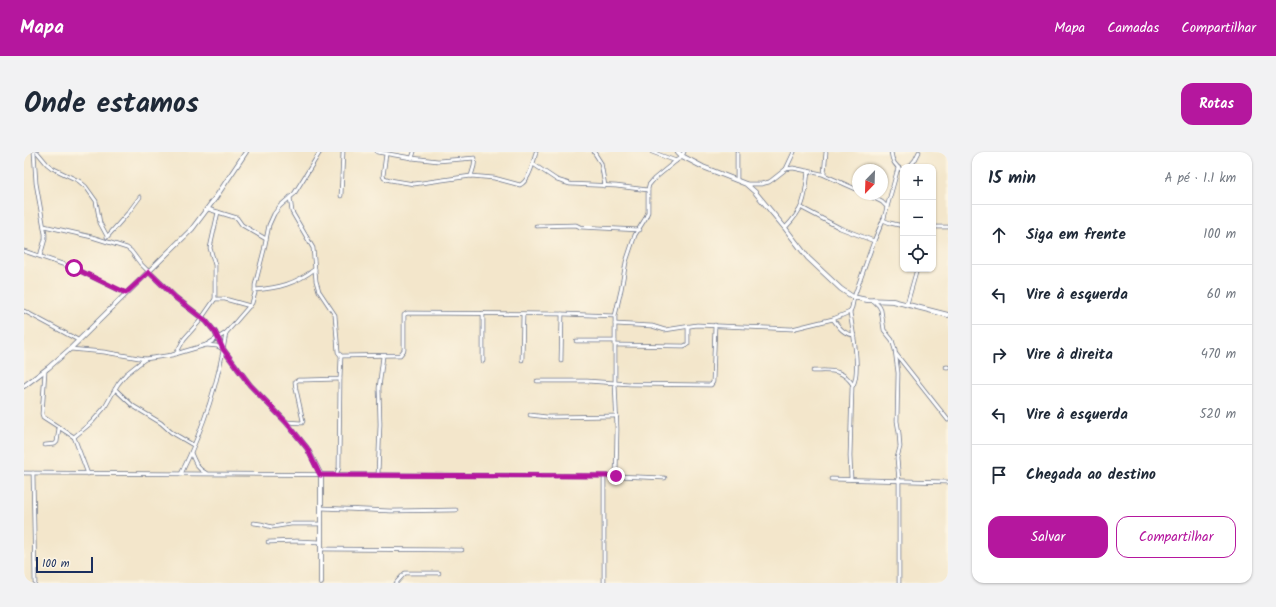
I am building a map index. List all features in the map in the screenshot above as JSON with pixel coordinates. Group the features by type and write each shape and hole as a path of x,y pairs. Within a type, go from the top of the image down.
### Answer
{"street":[{"path":"34,152 36,182 45,239 40,256"},
{"path":"37,152 52,168 86,187 96,201 100,223 107,236"},
{"path":"24,386 70,349 192,229 208,209 246,152"},
{"path":"70,349 104,352 145,359 176,354 206,345 226,333 250,306 253,299 269,225 274,214 280,206 294,194 320,152"},
{"path":"341,196 343,152"},
{"path":"377,152 438,161 475,158 471,176"},
{"path":"412,158 414,152"},
{"path":"386,154 383,176 390,180 414,184 471,176 494,178 514,185 520,185 525,182 533,164 536,152"},
{"path":"594,152 601,163 605,186"},
{"path":"652,152 676,160"},
{"path":"678,152 713,171 746,184 755,192 811,261 841,290 854,298 893,301 948,315"},
{"path":"737,180 738,152"},
{"path":"746,184 769,182 786,169 794,152"},
{"path":"824,174 826,152"},
{"path":"851,479 850,456 852,387 855,382 856,352 850,312 874,241 883,220 898,168 891,158 891,152"},
{"path":"912,164 919,152"},
{"path":"616,476 617,416 614,382 615,316 628,254 648,212 648,190 650,182 683,154"},
{"path":"533,164 557,180 570,184 648,190"},
{"path":"786,169 793,168 824,174 852,187"},
{"path":"785,228 802,208 805,198 808,171"},
{"path":"106,240 107,236 140,197"},
{"path":"290,197 292,212 313,248 316,281 319,291 335,315 338,352 341,356 339,468 336,475"},
{"path":"878,200 887,206"},
{"path":"802,208 840,228 874,241"},
{"path":"208,209 237,218 242,225 266,239"},
{"path":"176,354 184,339 202,318 215,299 215,265 210,248 218,212"},
{"path":"883,220 900,225"},
{"path":"536,226 576,225 580,227 640,230"},
{"path":"44,226 106,240 129,249 140,263 176,298 212,327 223,349 250,385 286,422 307,448 320,475 321,583"},
{"path":"936,227 948,227"},
{"path":"24,251 74,268 126,293"},
{"path":"255,290 278,287 302,278 315,269"},
{"path":"907,304 916,272"},
{"path":"215,299 225,299 250,306"},
{"path":"873,300 881,310 884,330 892,340 898,373 897,421 900,447 897,458 900,481 899,583"},
{"path":"24,311 78,340"},
{"path":"616,324 652,326 665,330 688,326 715,325 792,329 833,319 850,312"},
{"path":"341,356 398,356 403,352 405,313 562,314 615,316"},
{"path":"483,313 483,361"},
{"path":"522,314 522,360"},
{"path":"561,361 562,314"},
{"path":"833,319 847,334 854,335"},
{"path":"537,381 711,385 713,382 715,325"},
{"path":"615,345 684,346 688,344 688,326"},
{"path":"181,474 192,453 212,396 226,333"},
{"path":"576,341 615,341"},
{"path":"206,345 216,346 223,349"},
{"path":"895,353 946,415 948,420"},
{"path":"378,475 380,424 379,383 383,356"},
{"path":"74,437 92,422 105,407 115,389 126,374 145,359"},
{"path":"44,371 42,416 44,419 74,437 88,474"},
{"path":"812,371 834,371 846,377 853,385"},
{"path":"286,422 299,424 303,421 295,384 297,381 340,379"},
{"path":"115,389 133,406 161,423 171,432 194,445"},
{"path":"530,415 547,417 617,416"},
{"path":"45,445 55,444 57,442 59,428"},
{"path":"192,453 199,469 207,474"},
{"path":"24,473 616,476 665,478"},
{"path":"34,473 35,583"},
{"path":"604,476 604,583"},
{"path":"831,479 948,482"},
{"path":"321,508 391,511 456,510"},
{"path":"254,523 272,527 291,524 321,524"},
{"path":"268,542 321,542"},
{"path":"321,550 462,550"},
{"path":"396,583 405,573 439,573"}],"route":[{"path":"74,268 126,293 149,272 176,298 206,321 215,332 223,349 250,385 286,422 307,448 320,475 616,476"}]}
